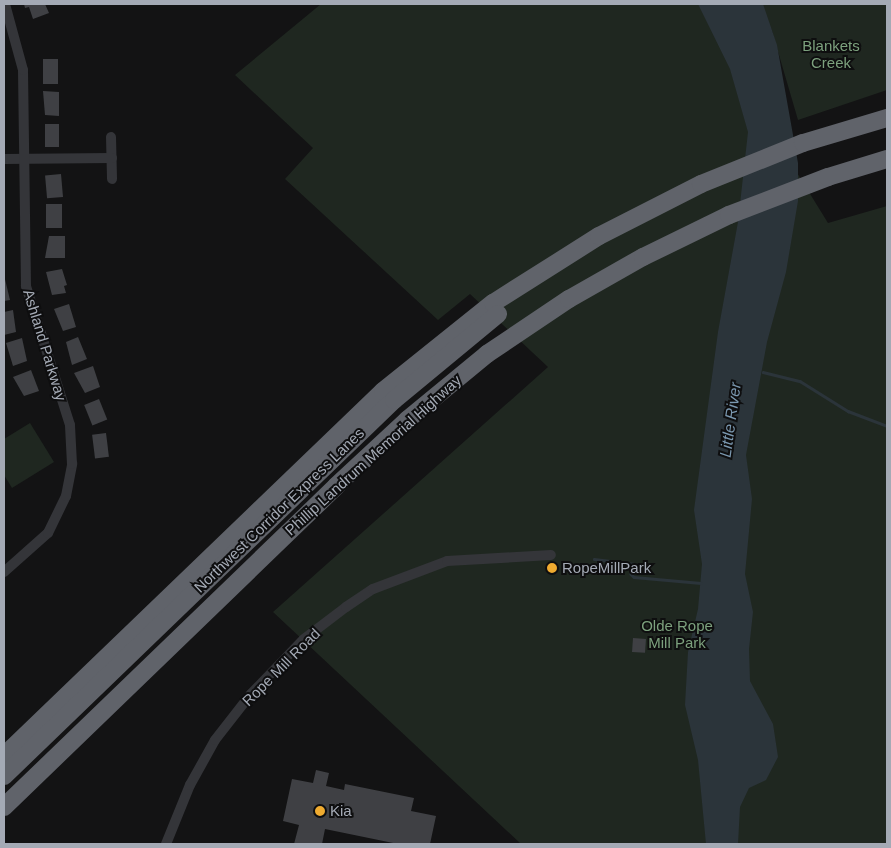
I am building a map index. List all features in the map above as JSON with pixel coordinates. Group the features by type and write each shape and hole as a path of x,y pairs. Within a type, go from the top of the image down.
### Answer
{"highway":[{"path":"4,756 382,391 468,321 564,256 670,198 767,156 887,118"},
{"name":"Phillip Landrum Memorial Highway","path":"4,807 336,486 440,392 527,325 643,257 729,215 880,161"},
{"name":"Northwest Corridor Express Lanes","path":"4,776 394,400 455,347 524,294 564,256"},
{"path":"4,747 42,718"},
{"path":"4,815 42,770"}],"street":[{"name":"Ashland Parkway","path":"4,572 48,533 66,496 72,464 70,425 26,286 23,70 5,4"},
{"path":"111,138 112,179"},
{"path":"4,159 112,158"},
{"name":"Rope Mill Road","path":"166,844 190,785 215,740 251,694 304,639 346,607 372,589 447,561 551,556"}],"green space":[{"name":"Olde Rope Mill Park","path":"321,4 710,4 746,90 828,223 887,206 887,844 521,844 273,612 548,367 470,294 438,320 285,179 313,148 235,75"},
{"name":"Blankets Creek","path":"759,4 887,4 887,90 798,120 772,31"},
{"path":"30,423 54,462 12,488 4,475 4,439"}],"water":[{"name":"Little River","path":"698,4 763,4 777,45 798,163 798,201 786,272 767,342 746,455 752,499 745,574 753,612 749,649 750,681 773,724 778,757 766,780 749,788 740,807 738,844 706,844 698,760 685,705 688,652 698,609 702,564 694,510 718,332 738,222 748,132 730,69"}],"building":[{"path":"24,4 45,4 49,13 33,19 29,7 25,8"},
{"path":"43,59 58,59 58,84 43,84"},
{"path":"43,91 59,92 59,116 45,115"},
{"path":"45,124 59,124 59,147 45,147"},
{"path":"61,174 63,197 47,198 45,175"},
{"path":"46,204 62,204 62,228 46,228"},
{"path":"49,236 65,236 65,258 45,258"},
{"path":"62,269 67,285 64,286 66,293 52,295 46,272"},
{"path":"4,275 10,300 4,301"},
{"path":"69,304 76,327 63,331 54,309"},
{"path":"13,310 16,332 4,335 4,312"},
{"path":"78,337 87,359 72,365 66,342"},
{"path":"22,338 27,361 13,366 6,343"},
{"path":"93,366 100,387 85,393 74,373"},
{"path":"31,370 39,391 24,396 13,377"},
{"path":"99,399 107,419 92,425 84,405"},
{"path":"106,433 109,457 95,459 92,435"},
{"path":"633,638 646,639 645,653 632,652"},
{"path":"316,770 329,773 326,786 344,790 345,784 414,798 411,811 436,816 430,844 398,844 325,829 322,844 294,844 299,825 283,821 292,779 313,783"}],"waterway":[{"path":"763,372 800,381 848,411 887,426"},
{"path":"594,559 633,564 631,574 634,577 701,583"}],"place":[{"name":"RopeMillPark","path":"552,568"},
{"name":"Kia","path":"320,811"}]}
